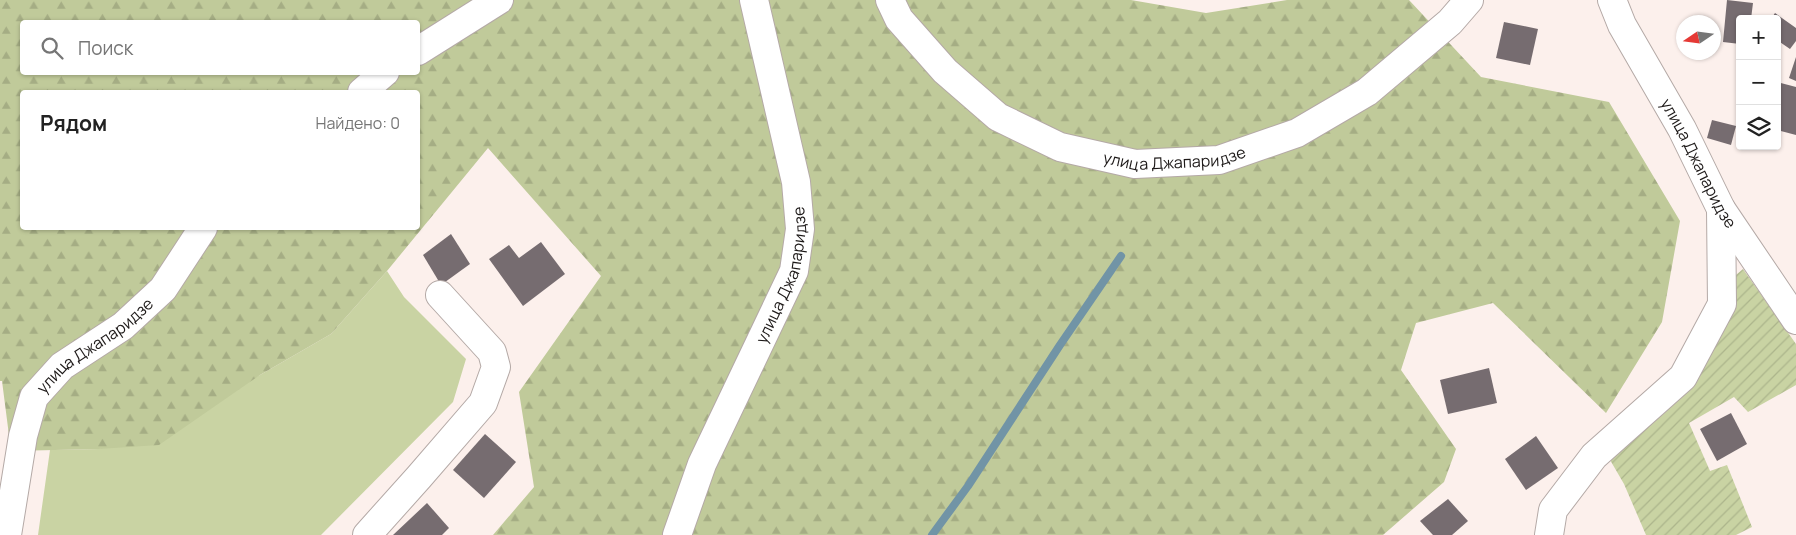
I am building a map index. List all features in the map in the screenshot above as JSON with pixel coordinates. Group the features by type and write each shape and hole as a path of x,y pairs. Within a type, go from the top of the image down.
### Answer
{"street":[{"path":"420,50 499,0"},
{"name":"улица Джапаридзе","path":"677,535 702,464 794,271 800,229 796,182 754,0"},
{"name":"улица Джапаридзе","path":"890,0 899,19 945,71 998,116 1060,147 1135,164 1219,160 1297,133 1367,92 1450,22 1469,0"},
{"name":"улица Джапаридзе","path":"1612,0 1622,25 1682,129 1722,210 1796,320"},
{"path":"364,90 382,75"},
{"path":"1549,535 1553,510 1594,456 1683,378 1722,304 1722,210"},
{"name":"улица Джапаридзе","path":"7,535 23,436 34,397 62,366 123,326 163,289 202,230"},
{"path":"367,535 483,403 496,367 492,352 440,295"}],"green space":[{"path":"0,0 1131,0 1206,13 1287,0 1409,0 1481,77 1609,102 1680,221 1662,322 1606,413 1493,303 1416,323 1401,370 1456,449 1444,482 1383,535 493,535 534,487 519,392 601,276 488,148 387,271 331,334 260,375 159,445 99,449 11,451 2,381 0,381"},
{"path":"1743,269 1796,344 1796,385 1748,412 1734,397 1689,423 1710,471 1727,465 1752,527 1736,535 1646,535 1624,484 1606,453 1675,393 1730,280"},
{"path":"387,271 404,297 466,359 453,402 321,535 38,535 50,450 99,449 260,375 331,334"}],"building":[{"path":"1727,0 1753,3 1752,15 1736,15 1736,44 1723,42"},
{"path":"1781,17 1796,28 1796,41 1790,49 1781,43"},
{"path":"1504,22 1538,29 1530,65 1496,58"},
{"path":"1796,57 1796,81 1789,78"},
{"path":"1781,83 1796,87 1796,135 1781,131"},
{"path":"1712,120 1736,126 1731,145 1707,138"},
{"path":"451,234 470,264 441,285 423,255"},
{"path":"541,242 565,274 523,306 489,259 509,245 519,258"},
{"path":"1489,368 1497,403 1448,414 1440,380"},
{"path":"1731,413 1747,444 1717,461 1700,429"},
{"path":"485,434 516,462 484,498 453,470"},
{"path":"1536,436 1558,468 1526,490 1505,459"},
{"path":"1448,499 1468,521 1452,535 1433,535 1420,521"},
{"path":"427,503 449,528 442,535 393,535"}],"waterway":[{"path":"932,535 968,486 1121,256"}]}
